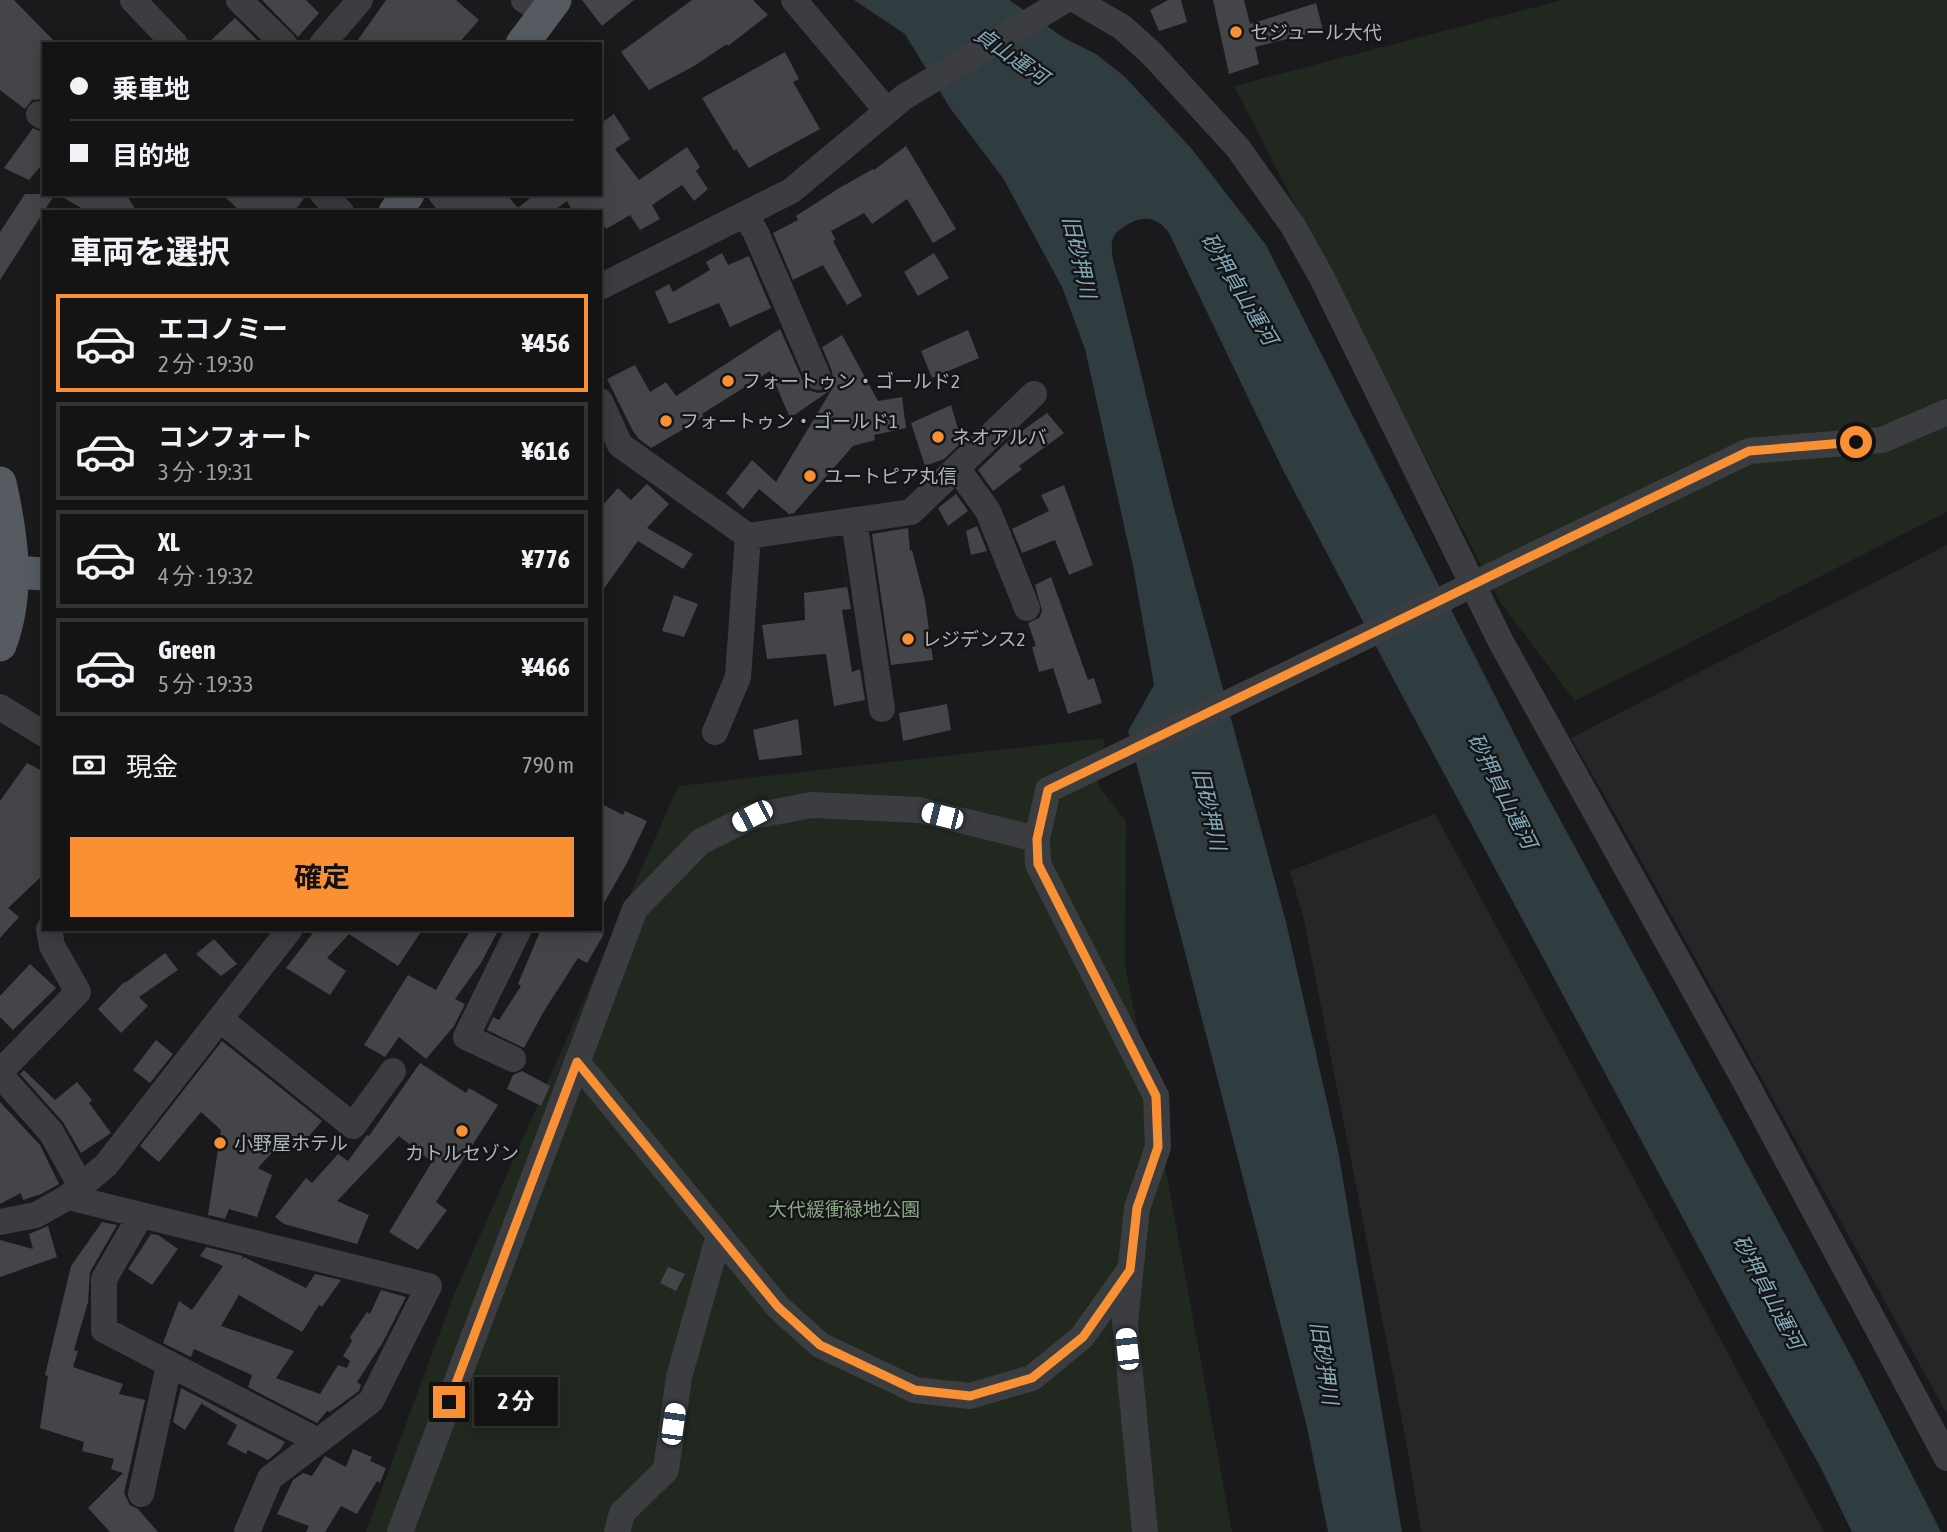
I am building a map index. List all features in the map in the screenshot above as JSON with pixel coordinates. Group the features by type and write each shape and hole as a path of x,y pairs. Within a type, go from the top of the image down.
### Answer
{"main road":[{"path":"523,42 541,4"},
{"path":"0,483 19,572 0,645"}],"street":[{"path":"133,0 173,42"},
{"path":"239,0 282,42"},
{"path":"794,0 895,104"},
{"path":"602,286 791,191 895,104 1065,0"},
{"path":"1076,0 1122,27 1151,53 1238,148 1293,226 1322,278 1501,642 1746,1083 1947,1458"},
{"path":"324,42 357,1"},
{"path":"325,196 339,210"},
{"path":"745,214 756,233 818,377"},
{"path":"602,405 620,445 748,536 911,512 1034,394"},
{"path":"1145,1532 1125,1322 1137,1208 1158,1147 1156,1096 1038,864 1037,839 1048,790 1749,451 1882,440 1947,412"},
{"path":"957,468 988,511 1027,608"},
{"path":"854,520 882,709"},
{"path":"715,732 738,677 748,536"},
{"path":"0,707 42,733"},
{"path":"400,1532 635,909 700,842 752,816 812,804 919,810 1037,839"},
{"path":"49,931 52,946 78,992 0,1073 51,1132 74,1192"},
{"path":"0,1222 36,1215 74,1192 106,1165 288,931"},
{"path":"513,1059 466,1037 518,931"},
{"path":"220,1019 353,1126 393,1071"},
{"path":"577,1062 778,1307 820,1345 915,1390 970,1396 1032,1378 1083,1337 1130,1270"},
{"path":"74,1192 141,1215 429,1286 371,1401 270,1478 247,1532"},
{"path":"141,1215 104,1279 104,1330 318,1441"},
{"path":"617,1532 622,1513 666,1470 679,1377 719,1236"},
{"path":"141,1494 169,1365"}],"shaded area":[{"path":"1947,545 1947,1414 1571,738"},
{"path":"1435,814 1824,1532 1421,1532 1407,1446 1304,920 1290,871"}],"green space":[{"path":"1562,0 1947,0 1947,512 1575,701 1500,602 1234,86"},
{"name":"大代緩衝緑地公園","path":"1105,738 1098,785 1126,821 1125,966 1164,1160 1232,1532 366,1532 453,1297 678,786"}],"water":[{"path":"854,0 1009,0 1064,38 1096,54 1124,76 1191,148 1266,245 1525,755 1857,1367 1941,1532 1852,1532 1820,1466 1742,1328 1283,470 1169,233 1155,220 1144,219 1132,222 1117,232 1112,240 1112,255 1172,501 1285,918 1338,1150 1402,1532 1328,1532 1307,1427 1128,731 1154,685 1133,566 1085,349 1062,287 1003,178 950,108 905,34"}],"building":[{"path":"0,0 14,0 55,42 42,42 42,99 32,100 25,109 0,90"},
{"path":"262,0 306,0 319,13 298,37"},
{"path":"386,0 456,0 479,20 460,42 356,42"},
{"path":"582,0 634,0 602,26"},
{"path":"692,0 753,0 768,15 728,46 727,44 694,66 649,90 621,52"},
{"path":"1168,0 1181,0 1187,22 1159,31 1150,10"},
{"path":"1213,0 1244,0 1250,24 1316,3 1323,30 1255,47 1259,64 1229,74"},
{"path":"235,18 259,42 209,42"},
{"path":"785,52 799,79 793,82 820,129 749,168 736,149 734,151 702,98"},
{"path":"614,114 630,139 615,149 639,180 687,147 700,167 696,171 708,189 694,201 682,185 652,205 660,219 640,230 630,215 606,229 602,222 602,210 572,210 567,201 555,210 437,210 427,197 508,196 518,208 533,196 602,196 602,123"},
{"path":"33,128 42,132 42,164 29,180 4,168"},
{"path":"906,146 956,229 933,243 907,199 872,224 864,213 831,231 836,240 833,241 862,296 847,305 823,265 793,280 773,233 798,220 796,216 841,187 874,170"},
{"path":"25,194 54,196 45,210 42,210 42,214 0,280 0,232"},
{"path":"60,196 127,196 136,210 85,210"},
{"path":"224,196 306,196 295,210 239,210"},
{"path":"722,253 728,265 749,256 771,308 730,327 719,303 669,324 655,292 669,284 673,292 710,270 706,262"},
{"path":"934,253 949,278 918,296 904,272"},
{"path":"780,329 804,383 809,390 817,393 824,392 833,380 822,347 842,335 878,401 902,397 906,428 874,435 875,440 853,446 794,513 789,514 759,489 743,509 726,493 752,460 776,482 832,389 790,418 770,371 702,414 704,417 651,448 633,431 607,379 635,365 650,392 666,382 676,396"},
{"path":"968,330 979,358 932,378 921,351"},
{"name":"ネオアルバ","path":"951,405 962,442 944,459 925,466 911,423"},
{"path":"1047,413 1064,433 1019,466 1022,469 993,491 978,470 1008,441"},
{"path":"647,484 669,504 647,528 693,554 683,569 638,541 602,591 602,506 618,488 631,500"},
{"path":"1064,485 1093,565 1069,575 1055,540 1022,553 1012,529 1049,511 1041,495"},
{"path":"956,494 968,511 948,526 938,508"},
{"path":"977,526 987,551 971,555 966,531"},
{"path":"908,528 910,551 912,550 925,601 933,660 891,665 872,534"},
{"path":"839,538 851,609 842,610 852,672 860,669 865,700 834,706 826,654 767,659 762,625 805,620 804,593 847,587"},
{"path":"1051,577 1088,680 1094,678 1102,703 1068,714 1053,668 1039,672 1032,647 1036,646 1028,623 1039,618 1042,611 1035,585"},
{"path":"674,595 698,604 684,637 662,631"},
{"path":"947,704 951,730 903,741 899,713"},
{"path":"798,719 802,755 759,760 753,730"},
{"path":"27,763 42,771 42,876 8,908 19,917 0,938 0,801"},
{"path":"602,804 623,815 625,811 647,821 602,906"},
{"path":"314,931 422,931 398,966 349,934 327,958 346,971 330,995 286,968"},
{"path":"470,931 498,931 481,963 455,999 465,1004 454,1026 426,1059 399,1037 385,1057 364,1045 408,975 436,990"},
{"path":"540,931 597,931 604,934 587,963 578,958 524,1048 487,1030 493,1017 499,1020 521,986 518,984"},
{"path":"214,939 237,964 221,976 196,954"},
{"path":"165,953 178,970 139,997 148,1006 121,1033 98,1009 124,982"},
{"path":"30,964 56,988 13,1030 0,1017 0,996"},
{"path":"156,1040 173,1054 150,1083 133,1070"},
{"name":"小野屋ホテル","path":"222,1041 322,1121 298,1149 285,1138 258,1168 272,1175 257,1217 229,1209 225,1219 208,1215 221,1130 201,1112 159,1162 140,1146"},
{"path":"420,1063 466,1093 469,1088 498,1105 436,1202 447,1210 418,1250 389,1232 432,1162 399,1136 337,1201 369,1215 357,1244 284,1224 275,1217 306,1178 312,1183 338,1154 348,1161 367,1135 369,1136"},
{"path":"24,1070 55,1100 77,1082 92,1100 89,1103 111,1133 81,1153 63,1122 20,1074"},
{"path":"522,1071 550,1086 541,1106 507,1089 513,1075"},
{"path":"0,1102 40,1145 59,1184 41,1194 23,1200 21,1193 0,1204"},
{"path":"102,1222 117,1225 90,1272 88,1302 74,1350 78,1351 73,1367 123,1384 119,1394 145,1400 124,1493 130,1505 138,1509 158,1532 110,1532 88,1508 123,1473 111,1469 114,1459 82,1451 84,1442 40,1428 48,1376 45,1375 71,1266"},
{"path":"48,1226 57,1257 0,1277 0,1240 33,1249 29,1234"},
{"path":"151,1234 158,1235 178,1249 152,1285 128,1269"},
{"path":"206,1247 243,1256 241,1261 244,1257 306,1288 315,1274 341,1280 322,1307 319,1305 302,1332 239,1295 221,1326 294,1351 276,1378 320,1394 338,1365 347,1368 350,1361 343,1356 352,1341 350,1337 367,1312 370,1314 381,1290 406,1297 383,1342 357,1382 361,1385 359,1391 330,1412 327,1411 317,1423 248,1387 252,1375 194,1349 191,1357 163,1343 179,1301 192,1310 223,1266 200,1256"},
{"path":"668,1267 685,1274 676,1291 660,1283"},
{"path":"181,1388 285,1442 268,1460 248,1450 246,1454 227,1444 237,1425 202,1404 203,1401 185,1430 173,1422"},
{"path":"353,1449 372,1457 370,1461 386,1468 380,1483 377,1481 357,1514 341,1506 325,1532 306,1532 309,1526 277,1514 293,1480 303,1473 312,1476 325,1456 346,1467"}],"place":[{"name":"セジュール大代","path":"1236,32"},
{"name":"フォートゥン・ゴールド2","path":"728,381"},
{"name":"フォートゥン・ゴールド1","path":"666,421"},
{"name":"ネオアルバ","path":"938,437"},
{"name":"ユートピア丸信","path":"810,476"},
{"name":"レジデンス2","path":"908,639"},
{"name":"カトルセゾン","path":"462,1131"},
{"name":"小野屋ホテル","path":"220,1143"}],"route":[{"path":"449,1402 577,1062 778,1307 820,1345 915,1390 970,1396 1032,1378 1083,1337 1130,1270 1137,1208 1158,1147 1156,1096 1038,864 1037,839 1048,790 1749,451 1856,442"}],"water label":[{"name":"貞山運河","path":"1011,56"},
{"name":"旧砂押川","path":"1079,257"},
{"name":"砂押貞山運河","path":"1239,289"},
{"name":"砂押貞山運河","path":"1502,791"},
{"name":"旧砂押川","path":"1209,809"},
{"name":"砂押貞山運河","path":"1768,1292"},
{"name":"旧砂押川","path":"1324,1363"}]}
